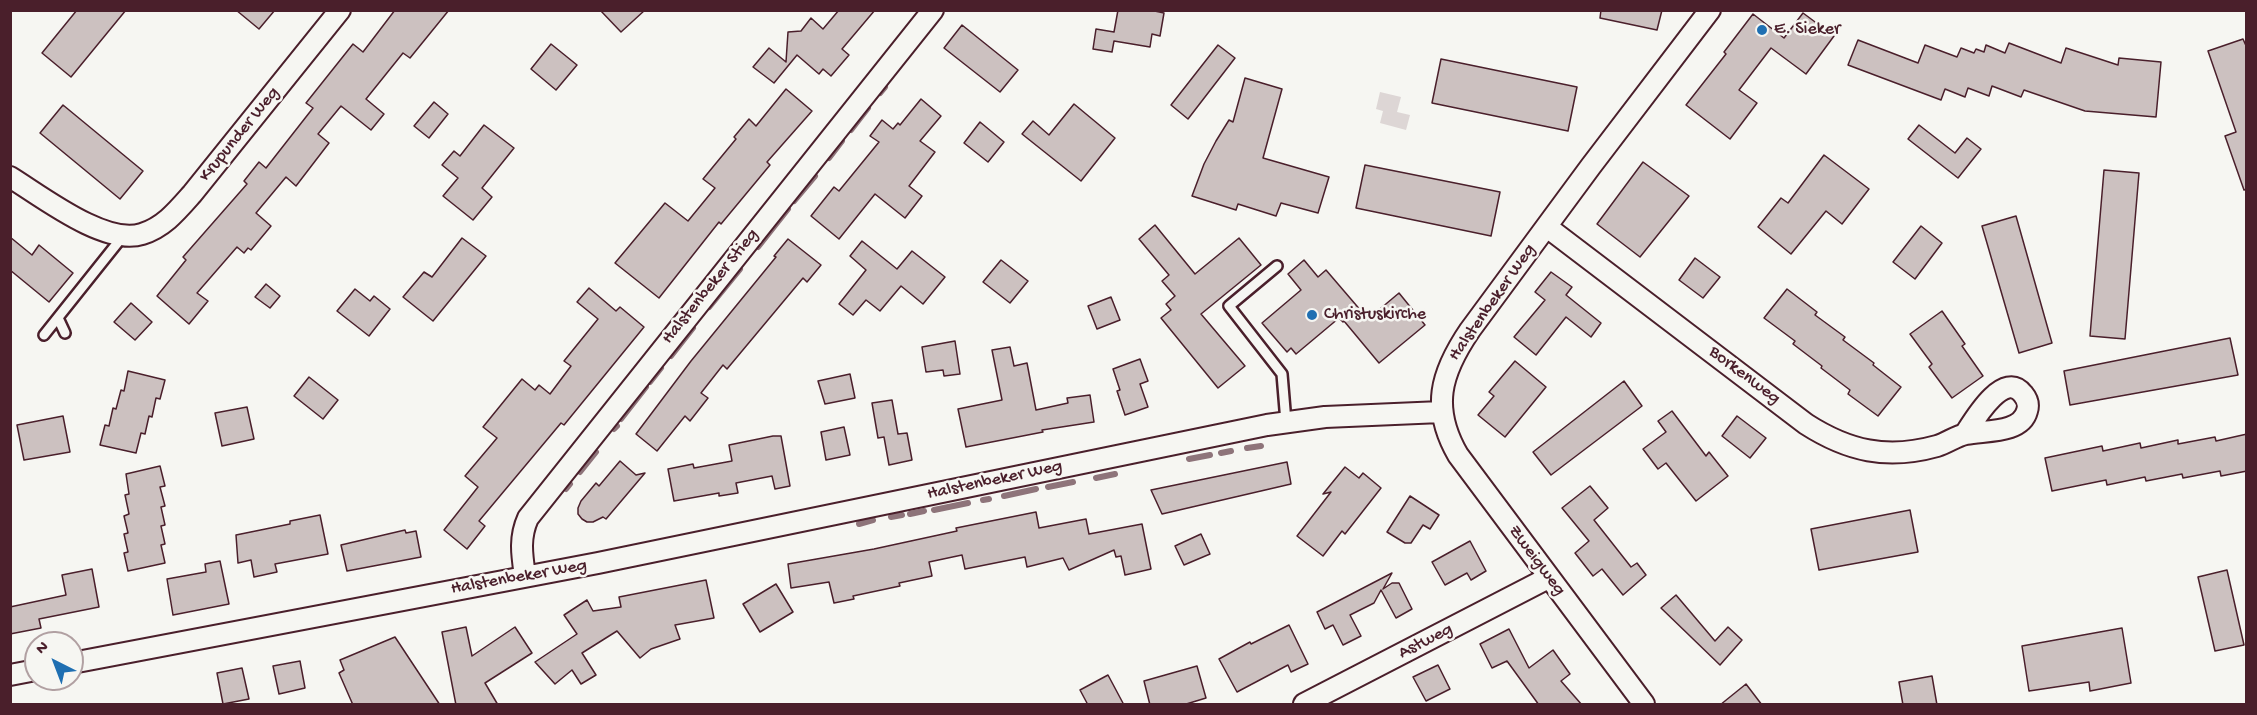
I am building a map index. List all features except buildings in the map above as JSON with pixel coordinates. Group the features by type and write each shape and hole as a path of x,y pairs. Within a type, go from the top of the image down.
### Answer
{"street":[{"name":"Krupunder Weg","path":"123,236 140,235 158,227 173,215 340,10"},
{"name":"Halstenbeker Stieg","path":"525,576 521,545 522,531 528,518 933,10"},
{"name":"Halstenbeker Weg","path":"84,661 589,565 1286,422 1335,417 1441,412 1443,383 1455,352 1710,10"},
{"path":"10,177 101,230 123,236"},
{"name":"Borkenweg","path":"1547,227 1806,424 1829,439 1856,448 1882,453 1905,452 1938,446 1965,434"},
{"name":"Zweigweg","path":"1441,412 1445,429 1458,455 1644,705"},
{"name":"Astweg","path":"1304,705 1548,578"}],"lane":[{"path":"44,335 123,236"},
{"path":"1277,266 1228,306 1282,374 1286,422"},
{"path":"58,318 65,333"}],"shaded area":[{"path":"1380,92 1401,97 1397,112 1410,115 1406,130 1380,123 1383,111 1376,109"}],"waterway":[{"path":"880,93 885,87"},
{"path":"851,130 868,108"},
{"path":"829,158 842,141"},
{"path":"794,201 815,176"},
{"path":"758,247 788,209"},
{"path":"709,307 740,269"},
{"path":"671,356 693,328"},
{"path":"650,382 661,368"},
{"path":"621,419 646,387"},
{"path":"614,429 617,426"},
{"path":"1247,448 1261,446"},
{"path":"1221,453 1231,451"},
{"path":"580,472 596,452"},
{"path":"1189,459 1210,455"},
{"path":"1096,478 1115,474"},
{"path":"1048,487 1073,482"},
{"path":"566,489 570,484"},
{"path":"1004,496 1036,489"},
{"path":"983,500 989,499"},
{"path":"934,510 968,503"},
{"path":"910,514 924,511"},
{"path":"891,517 902,515"},
{"path":"859,524 873,520"}],"place":[{"name":"E. Sieker","path":"1762,30"},
{"name":"Christuskirche","path":"1312,315"}]}
